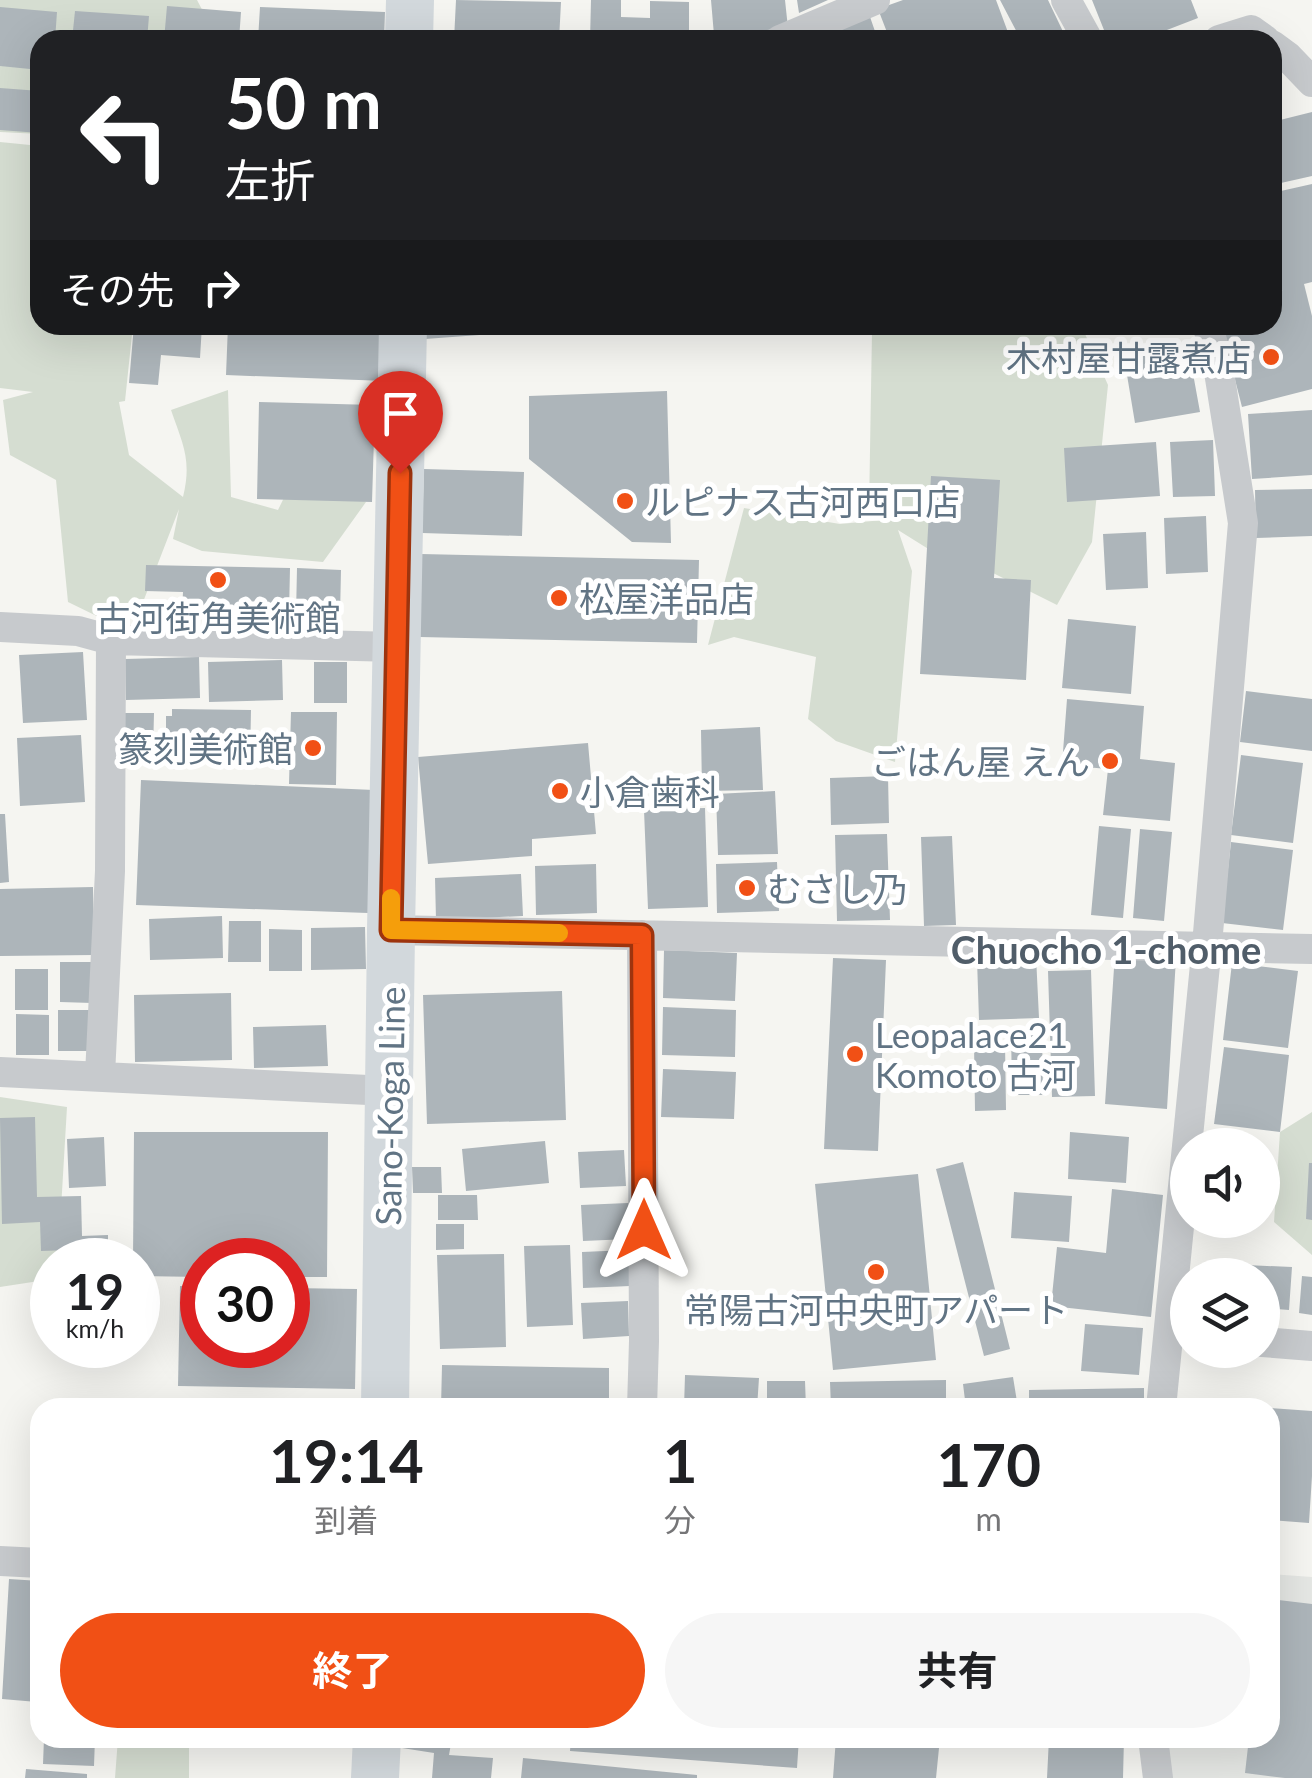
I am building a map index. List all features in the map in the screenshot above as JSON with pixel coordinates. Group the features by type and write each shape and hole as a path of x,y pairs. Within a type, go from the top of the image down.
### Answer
{"main road":[{"path":"409,30 410,0"},
{"name":"Sano-Koga Line","path":"384,1398 403,335"},
{"path":"375,1778 376,1748"}],"street":[{"path":"804,30 874,0"},
{"path":"1066,0 1082,30"},
{"path":"1282,52 1312,82"},
{"path":"1184,1258 1243,523 1210,335"},
{"path":"0,628 78,632 111,640 397,647"},
{"path":"100,1075 110,872 111,640"},
{"path":"391,930 1312,948"},
{"path":"642,935 642,1398"},
{"path":"0,1072 389,1091"},
{"path":"1280,1343 1312,1346"},
{"path":"1163,1398 1170,1368"},
{"path":"0,1560 30,1562"},
{"path":"1154,1748 1158,1778"}],"shaded area":[{"path":"0,0 197,0 213,30 30,30 30,134 0,132"},
{"path":"0,142 30,145 30,335 132,335 125,401 119,402 129,455 183,497 186,462 171,410 228,390 231,497 278,510 297,471 366,502 323,562 202,551 173,539 179,509 138,615 111,623 68,602 56,480 10,455 3,400 33,392 0,388"},
{"path":"872,335 1086,335 1108,385 1092,542 1057,605 977,565 938,555 898,530 912,571 895,762 836,741 808,719 816,657 734,637 708,645 744,508 840,524 883,520 869,510"},
{"path":"0,1097 67,1107 59,1238 30,1238 30,1282 0,1287"},
{"path":"1312,1112 1312,1255 1280,1227 1280,1132"},
{"path":"1280,1575 1312,1577 1312,1778 1164,1778 1161,1748 1280,1748"},
{"path":"117,1748 189,1748 189,1778 115,1778"}],"building":[{"path":"456,0 561,2 560,30 454,30"},
{"path":"591,0 621,0 621,17 650,18 650,1 689,2 689,30 590,30"},
{"path":"711,0 785,0 788,28 714,30"},
{"path":"797,0 828,0 799,13"},
{"path":"903,0 996,0 1007,30 886,30 878,9"},
{"path":"1000,0 1048,0 1062,30 1016,30"},
{"path":"1092,0 1191,0 1198,18 1167,30 1104,30"},
{"path":"167,6 241,12 240,30 165,30"},
{"path":"0,7 57,12 56,30 30,30 30,69 0,66"},
{"path":"260,7 385,12 384,30 259,30"},
{"path":"75,11 149,16 148,30 73,30"},
{"path":"869,14 875,30 836,30"},
{"path":"0,88 30,90 30,132 0,130"},
{"path":"1312,112 1312,176 1282,183 1282,120"},
{"name":"木村屋甘露煮店","path":"1312,184 1312,282 1304,284 1312,316 1312,389 1242,407 1224,335 1282,335 1282,191"},
{"path":"133,335 201,335 200,358 161,355 158,385 129,383"},
{"path":"228,335 387,335 385,381 226,375"},
{"path":"425,335 479,335 425,339"},
{"path":"1188,346 1200,412 1135,423 1124,357"},
{"name":"ルピナス古河西口店","path":"667,391 671,543 632,542 529,459 529,396"},
{"path":"259,402 375,405 372,502 257,499"},
{"path":"1312,410 1312,475 1252,479 1248,414"},
{"path":"1213,440 1215,496 1173,497 1170,442"},
{"path":"1156,442 1160,496 1067,502 1064,448"},
{"path":"424,469 524,472 522,536 422,533"},
{"path":"931,476 1000,480 994,578 1031,580 1026,680 920,674"},
{"path":"1312,489 1312,536 1256,538 1255,490"},
{"path":"1206,516 1208,572 1166,574 1164,518"},
{"path":"1146,532 1148,588 1106,590 1103,534"},
{"name":"松屋洋品店","path":"421,554 699,560 697,643 420,637"},
{"name":"古河街角美術館","path":"146,565 290,568 289,614 182,611 183,592 145,591"},
{"path":"297,568 341,570 340,616 296,615"},
{"path":"1068,619 1136,626 1131,694 1062,688"},
{"path":"83,652 87,720 23,723 19,655"},
{"path":"199,657 200,698 126,700 125,659"},
{"path":"282,660 283,700 209,702 208,662"},
{"path":"314,662 347,662 347,703 314,703"},
{"path":"1246,691 1312,699 1312,751 1240,742"},
{"name":"ごはん屋 えん","path":"1067,699 1144,706 1140,759 1175,763 1170,821 1103,815 1108,769 1062,765"},
{"path":"172,709 251,710 250,762 174,760 174,747 166,747 166,716 172,716"},
{"name":"篆刻美術館","path":"291,712 337,712 336,785 289,784"},
{"path":"121,713 154,713 153,754 120,754"},
{"path":"760,727 763,790 702,791 701,730"},
{"path":"81,735 85,802 20,806 17,738"},
{"path":"588,743 596,834 532,839 532,856 428,864 418,757"},
{"path":"1241,755 1303,763 1293,843 1231,835"},
{"path":"888,776 889,823 831,825 830,778"},
{"path":"141,780 374,790 368,913 136,905"},
{"path":"775,791 778,854 718,855 716,794"},
{"path":"705,808 708,907 648,909 644,810"},
{"path":"0,814 5,814 9,882 0,883"},
{"path":"1099,826 1131,829 1123,918 1091,915"},
{"path":"1140,829 1172,832 1164,921 1133,918"},
{"path":"887,834 890,920 837,921 835,835"},
{"path":"952,836 956,925 924,926 921,837"},
{"path":"1231,842 1293,850 1283,930 1222,923"},
{"name":"むさし乃","path":"777,862 779,911 717,913 716,864"},
{"path":"596,864 597,913 536,915 535,866"},
{"path":"521,874 523,916 436,920 435,878"},
{"path":"93,887 94,955 0,956 0,889"},
{"path":"222,916 223,958 150,960 149,919"},
{"path":"229,921 261,921 261,962 228,962"},
{"path":"365,927 366,969 311,970 311,928"},
{"path":"269,929 302,930 302,971 269,971"},
{"path":"664,950 737,953 735,1001 663,998"},
{"path":"1115,953 1176,958 1167,1109 1105,1104"},
{"path":"1036,956 1039,1018 979,1020 977,959"},
{"name":"Leopalace21 Komoto 古河","path":"833,958 886,960 878,1151 824,1149"},
{"path":"60,962 92,962 92,1003 60,1002"},
{"path":"1232,963 1298,971 1288,1048 1223,1040"},
{"path":"15,969 48,969 48,1010 15,1010"},
{"path":"1091,970 1095,1096 1052,1097 1048,971"},
{"path":"562,991 566,1120 427,1124 423,995"},
{"path":"231,993 232,1060 135,1062 134,995"},
{"path":"663,1007 736,1010 735,1057 662,1055"},
{"path":"58,1010 91,1010 91,1051 58,1051"},
{"path":"16,1014 49,1015 49,1055 16,1055"},
{"path":"326,1025 328,1066 254,1068 253,1027"},
{"path":"1011,1028 1042,1028 1043,1095 1012,1095"},
{"path":"1005,1042 1006,1110 975,1111 974,1043"},
{"path":"1224,1047 1289,1055 1280,1132 1280,1128 1214,1124"},
{"path":"663,1069 736,1072 734,1119 661,1117"},
{"path":"35,1117 37,1197 81,1196 82,1236 108,1238 41,1238 40,1222 2,1224 0,1118"},
{"path":"134,1132 328,1132 327,1277 310,1277 310,1238 180,1238 180,1277 160,1276 160,1238 133,1238"},
{"path":"1070,1132 1129,1137 1126,1183 1068,1179"},
{"path":"104,1137 106,1186 69,1188 67,1139"},
{"path":"545,1141 549,1183 466,1191 462,1149"},
{"path":"624,1150 626,1186 580,1188 578,1152"},
{"path":"963,1162 1010,1349 984,1356 936,1169"},
{"path":"1312,1163 1312,1220 1306,1219"},
{"path":"412,1167 441,1167 442,1193 413,1193"},
{"name":"常陽古河中央町アパート","path":"918,1174 936,1360 833,1370 815,1184"},
{"path":"1112,1189 1163,1195 1151,1317 1051,1306 1057,1247 1106,1253"},
{"path":"1014,1192 1072,1196 1069,1242 1011,1238"},
{"path":"438,1195 477,1195 478,1220 438,1220"},
{"path":"628,1203 629,1239 583,1241 581,1205"},
{"path":"436,1224 464,1224 464,1249 436,1250"},
{"path":"570,1245 573,1325 527,1327 524,1246"},
{"path":"628,1250 630,1286 583,1288 582,1252"},
{"path":"504,1254 506,1347 440,1349 437,1255"},
{"path":"1280,1266 1292,1267 1289,1310 1280,1309"},
{"path":"1302,1276 1312,1277 1312,1315 1299,1313"},
{"path":"180,1286 180,1368 310,1368 310,1288 357,1289 355,1389 178,1386"},
{"path":"628,1301 629,1336 583,1339 581,1303"},
{"path":"1085,1324 1143,1328 1139,1375 1081,1371"},
{"path":"442,1365 609,1368 609,1398 441,1398"},
{"path":"685,1375 759,1378 758,1398 684,1398"},
{"path":"1013,1377 1016,1398 965,1398 963,1384"},
{"path":"946,1380 946,1398 831,1398 830,1382"},
{"path":"767,1381 805,1381 806,1398 767,1398"},
{"path":"1144,1388 1144,1398 1029,1398 1029,1390"},
{"path":"1280,1409 1312,1411 1309,1523 1280,1521"},
{"path":"9,1579 30,1580 30,1701 2,1699"},
{"path":"1280,1600 1312,1604 1312,1778 1245,1773 1248,1748 1280,1748"},
{"path":"44,1748 95,1748 94,1766 43,1764"},
{"path":"402,1748 450,1748 449,1755 493,1758 491,1778 432,1778 434,1753"},
{"path":"570,1748 798,1748 797,1768 570,1751"},
{"path":"835,1748 939,1748 936,1778 833,1778"},
{"path":"1048,1748 1124,1748 1123,1778 1047,1778"},
{"path":"523,1758 697,1775 697,1778 521,1778"},
{"path":"26,1769 87,1774 87,1778 25,1778"}],"slow traffic":[{"path":"391,898 391,930 559,933"}],"place":[{"name":"木村屋甘露煮店","path":"1271,357"},
{"name":"ルピナス古河西口店","path":"625,501"},
{"name":"古河街角美術館","path":"218,580"},
{"name":"松屋洋品店","path":"559,598"},
{"name":"篆刻美術館","path":"313,748"},
{"name":"ごはん屋 えん","path":"1110,761"},
{"name":"小倉歯科","path":"560,791"},
{"name":"むさし乃","path":"747,888"},
{"name":"Leopalace21 Komoto 古河","path":"855,1054"},
{"name":"常陽古河中央町アパート","path":"876,1272"}],"district":[{"name":"Chuocho 1-chome","path":"1106,949"}],"route":[{"path":"400,473 391,930 642,935 644,1230"}]}
